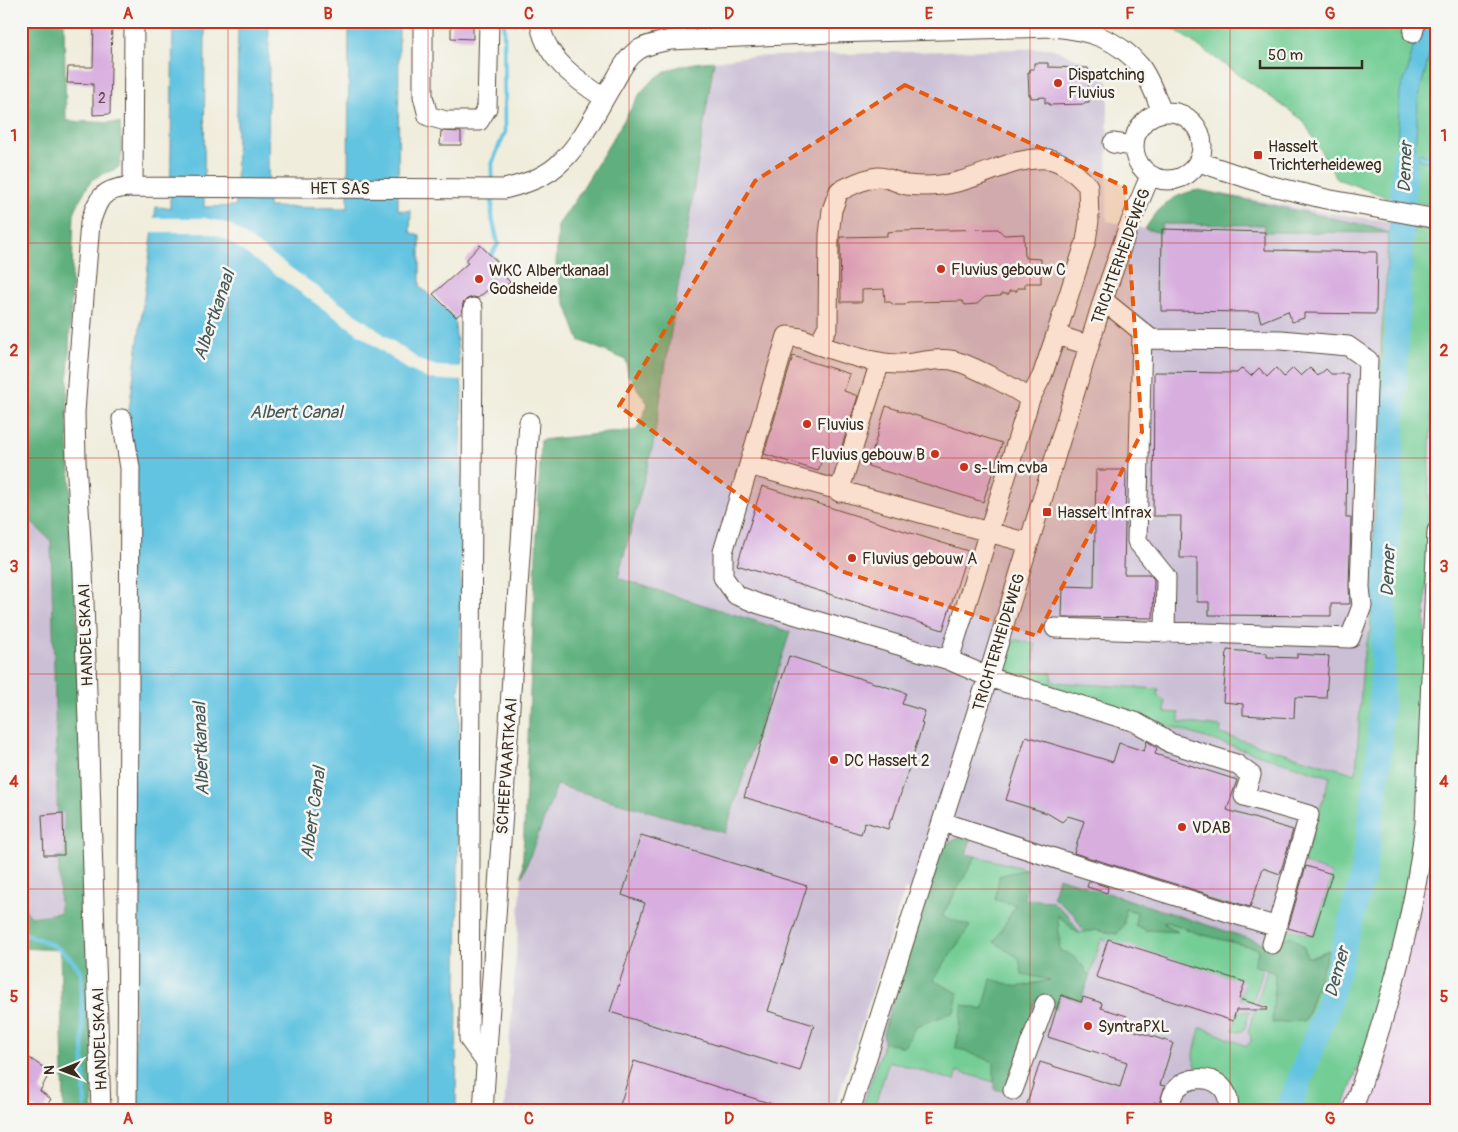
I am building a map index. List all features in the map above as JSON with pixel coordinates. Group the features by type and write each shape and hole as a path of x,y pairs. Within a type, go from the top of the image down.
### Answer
{"street":[{"path":"134,21 142,187"},
{"path":"423,21 422,96 428,116 446,121 479,121 487,108 489,21"},
{"path":"540,21 548,44 560,65 578,81 604,98"},
{"name":"HET SAS","path":"142,187 504,189 519,186 544,175 562,162 576,144 625,63 638,50 654,43 671,40 832,33 1054,27 1079,29 1102,37 1122,50 1140,66 1162,112"},
{"path":"1162,112 1174,112 1186,117 1195,126 1201,137 1202,149 1199,162 1192,171 1172,181 1150,176 1141,168 1135,158 1133,146 1136,134 1142,124 1151,116 1162,112"},
{"path":"1113,143 1133,146"},
{"path":"818,345 828,326 829,235 832,210 839,192 862,180 879,177 908,185 932,186 956,182 1031,158 1051,159 1065,166 1088,186 1089,221 1086,241 1042,376 1030,399 949,660"},
{"path":"1199,162 1268,185 1326,199 1429,217"},
{"name":"TRICHTERHEIDEWEG","path":"850,1111 988,677 1102,300 1127,231 1150,176"},
{"name":"HANDELSKAAI","path":"101,1111 84,592 75,414 90,224 96,204 104,192 114,188 142,187"},
{"path":"1055,628 1350,638 1362,606 1360,587 1368,360 1348,346 1281,340 1151,339 1102,300"},
{"path":"473,308 468,1039 486,1062"},
{"path":"1142,332 1137,542 1166,577 1165,633"},
{"path":"1056,335 1088,345"},
{"path":"942,822 1088,869 1275,935 1309,816 1244,796 1250,775 1236,764 1170,743 1135,722 988,677 949,660 759,604 736,595 723,577 723,552 787,336 801,338 818,345 880,362 899,364 929,360 951,360 1018,390 1030,399"},
{"path":"840,492 880,362"},
{"path":"122,419 130,468 127,1111"},
{"name":"SCHEEPVAARTKAAI","path":"483,1111 529,422"},
{"path":"749,465 840,492 1028,543"},
{"path":"1352,1111 1392,993 1431,824 1437,531"},
{"path":"1013,1090 1045,1004"},
{"path":"1172,1111 1174,1094 1181,1084 1192,1078 1202,1077 1212,1080 1221,1086 1226,1095 1228,1111"}],"highlighted area":[{"path":"905,85 1125,187 1142,432 1037,636 841,571 619,406 755,181"}],"shaded area":[{"path":"1051,48 1092,65 1108,83 1107,221 1146,229 1185,194 1207,191 1317,211 1392,222 1360,781 1268,1111 855,1111 922,898 905,889 834,1111 504,1111 522,877 557,785 653,445 714,61 743,57"},
{"path":"1406,226 1437,231 1437,1111 1294,1111 1344,986 1384,777"},
{"path":"21,512 51,540 60,913 31,917 21,904"}],"green space":[{"path":"21,21 64,21 66,121 120,123 122,154 119,167 99,176 91,182 82,195 74,213 67,411 89,876 93,1111 64,1111 60,950 21,948 21,904 31,917 60,913 51,541 21,512"},
{"path":"1163,21 1437,21 1437,206 1387,197 1337,179 1303,120"},
{"path":"714,61 653,445 618,578 790,632 725,833 557,785 522,877 541,440 637,430 648,404 628,375 626,360 579,340 561,291 556,265 558,225 576,199 641,92 657,77 674,68"},
{"path":"1199,190 1374,227 1388,233 1265,232 1264,225 1162,224 1161,233 1145,229 1167,203 1181,195"},
{"path":"1392,223 1396,245 1379,602 1368,784 1344,916 1320,999 1277,1111 1236,1111 1236,1103 1230,1089 1219,1079 1197,1069 1193,1058 1200,1028 1246,1046 1251,1042 1248,1032 1267,970 1275,973 1306,1020 1328,950 1313,957 1306,957 1277,942 1282,926 1313,935 1332,874 1303,863 1330,777 1025,681 1007,674 1004,660 1007,646 1016,640 1035,644 1033,670 1052,673 1052,682 1159,689 1157,695 1165,701 1165,712 1179,713 1179,722 1221,727 1220,734 1356,774 1363,659 1370,629 1382,329 1388,233"},
{"path":"1416,227 1437,232 1437,302 1434,326 1421,761 1409,879 1379,1012 1342,1111 1297,1111 1344,986 1373,847 1386,756 1408,246"},
{"path":"961,837 971,840 966,854 976,856 942,916 970,926 933,980 958,993 954,1012 916,1026 905,1047 884,1043 883,1032 944,845"},
{"path":"976,856 1026,869 999,877 1016,905 1051,980 1018,987 983,1011 964,1005 956,1047 995,1062 994,1082 957,1071 955,1081 889,1061 873,1111 866,1111 863,1106 884,1043 904,1046 916,1026 954,1012 933,980 942,916"},
{"path":"1026,869 1025,899 1051,901 1068,915 1079,932 1077,933 1058,915 1060,951 1070,954 1078,960 1089,977 1081,1001 1061,994 1057,1009 1035,1001 1010,1093 994,1089 994,1062 956,1048 963,1005 983,1010 991,979 1018,987 1050,980 1022,974 1019,958 994,942 1016,905 995,900 999,876"},
{"path":"1058,877 1263,943 1277,942 1291,936 1304,947 1307,957 1313,957 1329,950 1305,1021 1272,1023 1275,973 1254,965 1259,949 1200,934 1164,921 1164,924 1178,932 1145,930 1135,925 1137,912 1125,909 1124,924 1117,934 1097,930 1084,932 1073,913 1053,897"},
{"path":"1125,909 1138,912 1145,930 1177,931 1164,924 1164,921 1200,934 1259,949 1254,965 1263,969 1244,1030 1239,1032 1233,1030 1238,1011 1246,1012 1249,1006 1240,1000 1244,982 1101,939 1089,977 1082,965 1060,951 1057,914 1077,933 1097,930 1116,934"}],"water":[{"name":"Albert Canal","path":"173,21 205,21 204,207 236,206 238,21 269,21 268,207 348,208 349,21 399,21 398,210 411,211 410,232 420,236 420,287 454,317 462,389 456,1111 136,1111 128,418 156,207 170,208"},
{"path":"1419,21 1437,21 1437,23 1418,100 1415,154 1419,153 1437,159 1437,163 1420,160 1416,155 1414,194 1394,187 1392,176 1402,159 1402,149 1397,142 1400,91 1408,70"}],"pier":[{"path":"152,218 203,218 231,225 421,361 437,366 462,367 463,381 428,379 407,369 227,240 203,232 150,232"}],"building":[{"path":"94,21 112,21 110,114 93,115 93,84 67,83 68,67 93,67"},
{"path":"451,21 473,21 473,39 451,38"},
{"name":"Dispatching Fluvius","path":"1034,63 1048,63 1048,67 1088,68 1089,102 1085,102 1085,104 1049,105 1049,103 1045,103 1045,97 1031,98 1031,95 1029,95 1028,72 1030,72 1030,69 1034,69"},
{"path":"441,131 461,132 461,145 440,145"},
{"name":"Fluvius gebouw C","path":"998,229 1004,235 1024,234 1025,258 1041,259 1041,283 1025,283 1025,288 1017,288 1017,291 1009,291 1009,294 1001,294 1001,296 985,297 977,304 965,305 962,301 908,302 905,305 894,305 890,302 885,302 884,289 862,290 862,302 841,302 840,237 887,236 887,232 897,231"},
{"path":"1162,229 1265,232 1265,250 1377,252 1376,314 1304,313 1304,318 1292,322 1288,311 1261,322 1258,312 1161,311"},
{"name":"WKC Albertkanaal Godsheide","path":"480,245 508,272 504,276 510,282 499,293 491,287 478,298 467,299 463,303 462,312 456,317 433,294 468,263 465,261"},
{"name":"Fluvius","path":"793,356 850,374 844,391 858,396 838,458 824,454 818,471 764,454"},
{"path":"1242,368 1251,376 1259,368 1267,377 1276,368 1284,377 1293,368 1301,376 1310,368 1318,376 1326,369 1331,374 1348,374 1346,518 1351,518 1350,604 1331,604 1331,616 1209,615 1209,602 1197,602 1197,558 1180,558 1181,516 1153,516 1154,372 1237,373"},
{"name":"Fluvius gebouw B","path":"886,406 1002,443 983,502 868,466"},
{"path":"1096,470 1126,470 1124,574 1149,574 1154,579 1153,618 1062,617 1063,586 1094,587"},
{"name":"Fluvius gebouw A","path":"762,486 968,551 943,630 737,565"},
{"path":"1227,650 1267,653 1267,657 1297,658 1297,654 1329,656 1326,698 1295,697 1294,718 1243,715 1243,704 1223,702"},
{"name":"DC Hasselt 2","path":"789,656 906,693 902,704 925,711 921,723 923,724 888,829 865,822 861,834 744,797"},
{"name":"VDAB","path":"1026,736 1113,762 1119,743 1144,751 1147,741 1157,748 1155,754 1237,780 1227,810 1293,830 1280,874 1263,868 1250,907 1074,853 1084,821 1068,816 1062,822 1047,813 1006,800"},
{"path":"63,813 64,855 44,855 42,815"},
{"path":"641,835 807,886 768,1011 814,1025 800,1071 610,1012 645,903 622,895"},
{"path":"1306,866 1332,874 1313,935 1288,928"},
{"path":"1089,881 1108,887 1107,893 1087,887"},
{"path":"1108,939 1245,982 1239,999 1268,1008 1267,1010 1236,1010 1233,1021 1096,977"},
{"path":"1061,995 1081,1002 1083,997 1102,1003 1101,1008 1127,1016 1123,1027 1173,1043 1160,1085 1165,1086 1159,1104 1154,1102 1152,1111 1048,1111 1027,1104 1040,1062 1120,1087 1127,1062 1048,1037"},
{"path":"28,1057 50,1072 40,1091 51,1099 43,1111 38,1111 21,1099 21,1066"},
{"path":"634,1061 785,1108 785,1111 618,1111"}],"waterway":[{"path":"492,185 492,163 505,132 504,21"},
{"name":"Demer","path":"1288,1111 1330,999 1363,875 1379,761 1405,156"},
{"path":"491,256 498,244 492,217 492,193"},
{"path":"21,931 59,949 72,960 81,972 85,1111"}],"place":[{"name":"Dispatching Fluvius","path":"1058,83"},
{"name":"Hasselt Trichterheideweg","path":"1258,155"},
{"name":"Fluvius gebouw C","path":"941,269"},
{"name":"WKC Albertkanaal Godsheide","path":"479,279"},
{"name":"Fluvius","path":"807,424"},
{"name":"Fluvius gebouw B","path":"935,454"},
{"name":"s-Lim cvba","path":"964,467"},
{"name":"Hasselt Infrax","path":"1047,512"},
{"name":"Fluvius gebouw A","path":"852,558"},
{"name":"DC Hasselt 2","path":"834,760"},
{"name":"VDAB","path":"1182,827"},
{"name":"SyntraPXL","path":"1088,1026"}],"water label":[{"name":"Albertkanaal","path":"214,315"},
{"name":"Albertkanaal","path":"201,749"}]}
